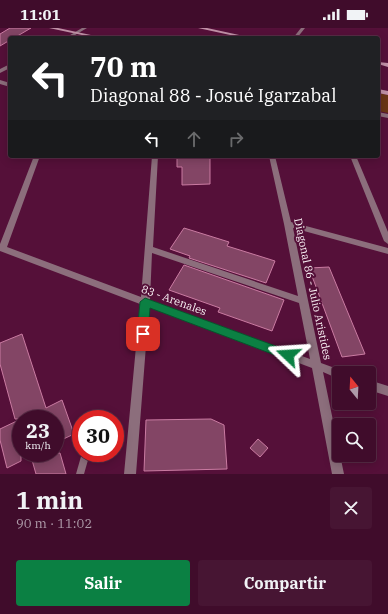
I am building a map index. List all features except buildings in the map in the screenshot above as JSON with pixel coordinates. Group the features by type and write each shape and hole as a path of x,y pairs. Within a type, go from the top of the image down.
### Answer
{"street":[{"path":"51,28 93,36"},
{"path":"71,36 85,28"},
{"path":"200,28 241,36"},
{"path":"297,36 303,28"},
{"path":"1,248 36,158"},
{"path":"130,474 145,302 155,158"},
{"name":"Diagonal 86 - Julio Aristides","path":"272,158 304,300 338,474"},
{"path":"354,158 388,241"},
{"path":"288,224 388,251"},
{"name":"83 - Arenales","path":"1,248 332,371"},
{"path":"149,249 304,300"},
{"path":"376,388 388,392"}],"lane":[{"path":"80,474 83,462"}],"shaded area":[{"path":"380,93 388,95 388,113 380,111"}],"route":[{"path":"143,334 145,302 288,355"}]}
